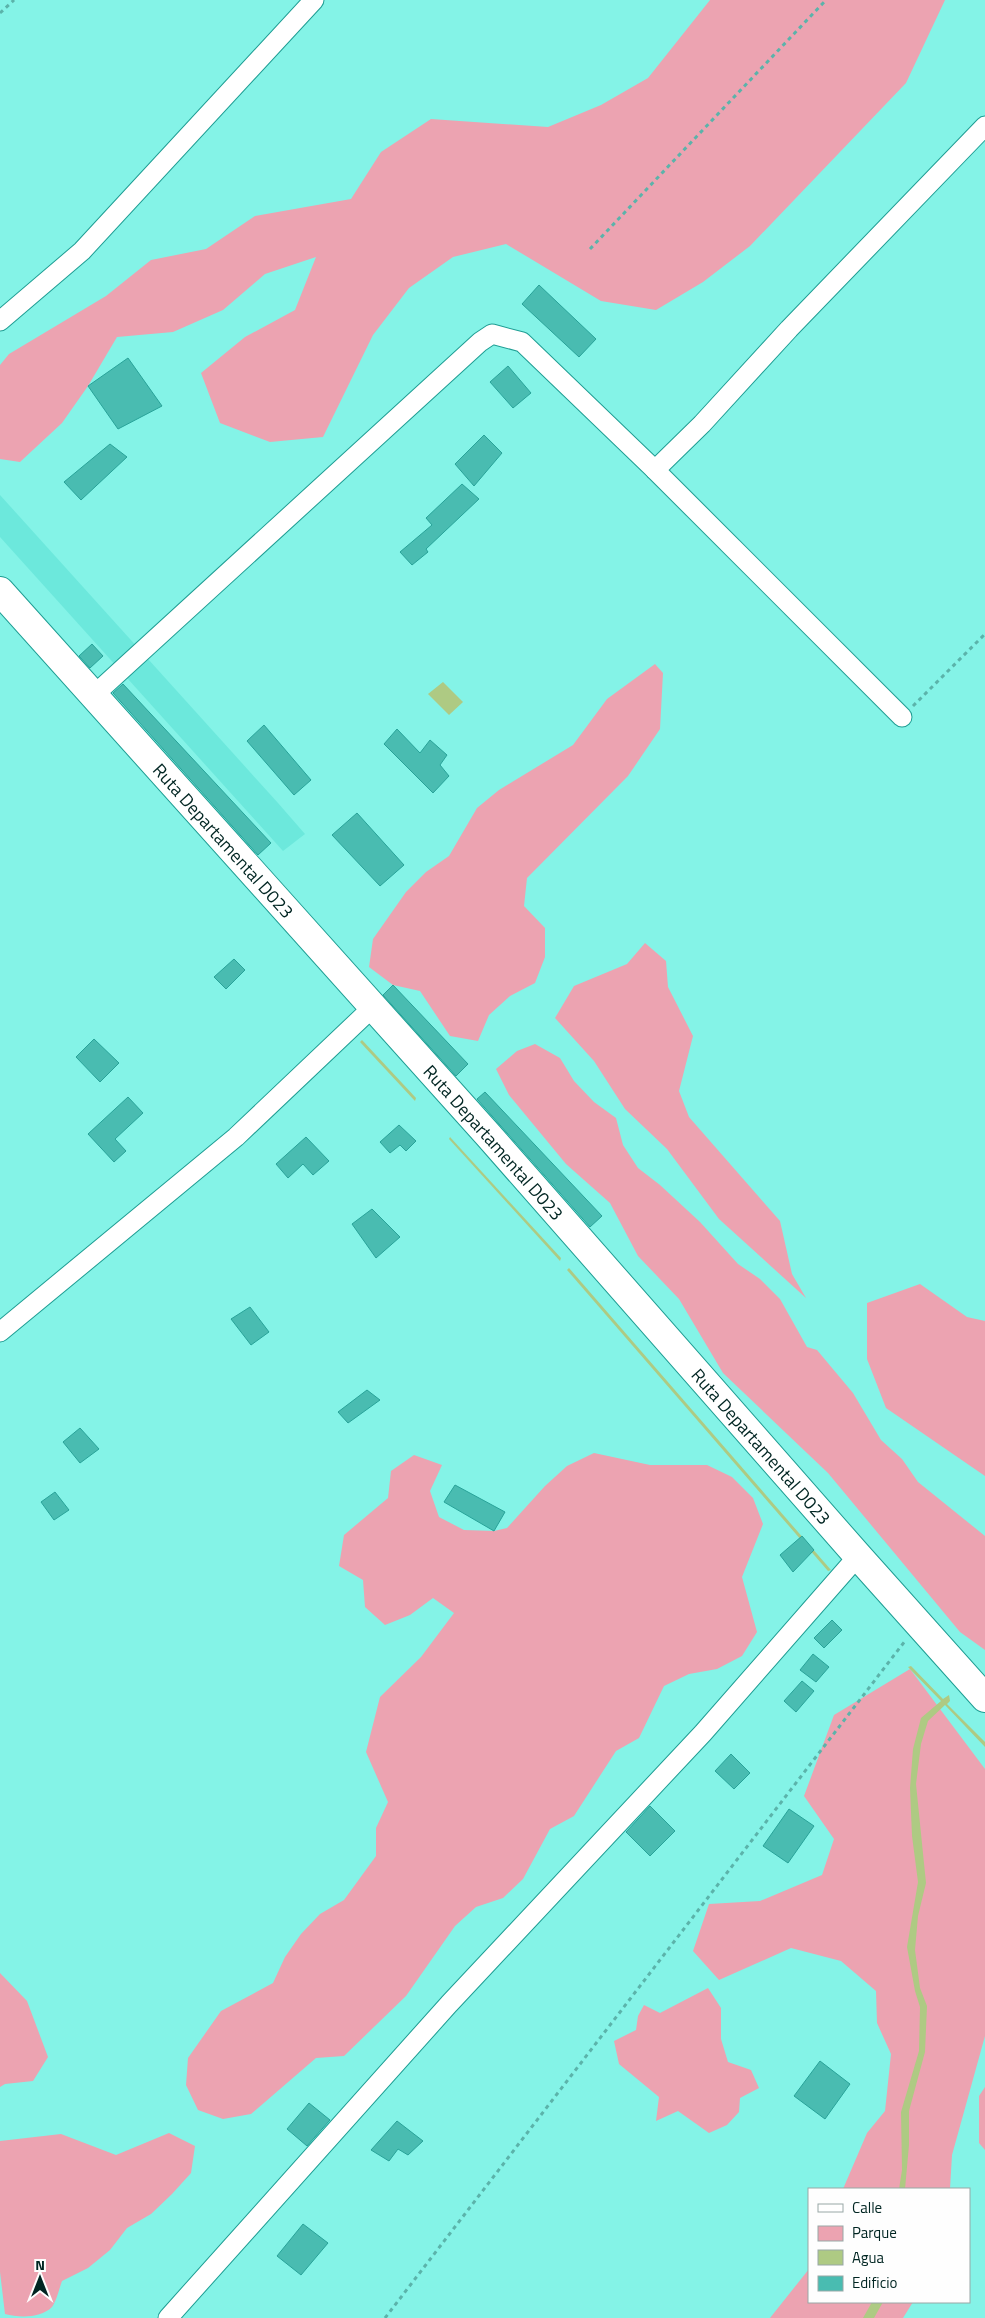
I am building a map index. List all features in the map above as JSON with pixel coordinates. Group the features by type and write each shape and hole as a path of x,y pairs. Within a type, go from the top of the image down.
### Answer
{"main road":[{"name":"Ruta Departamental D023","path":"0,591 373,1007 985,1698"}],"street":[{"path":"0,321 82,251 314,0"},
{"path":"655,470 702,424 796,322 985,126"},
{"path":"94,695 480,342 492,334 522,342 655,470 902,717"},
{"path":"0,1332 236,1137 373,1007"},
{"path":"168,2318 449,2004 703,1733 858,1556"}],"path":[{"path":"0,13 14,0"},
{"path":"590,249 826,0"},
{"path":"902,717 985,634"},
{"path":"385,2318 918,1623"}],"shaded area":[{"path":"0,495 305,834 283,851 0,537"}],"green space":[{"path":"710,0 945,0 906,83 750,246 703,282 656,310 601,301 506,244 453,257 409,288 373,335 323,437 270,442 220,423 201,373 245,337 295,310 316,257 265,274 223,310 173,332 117,337 88,386 62,423 20,462 0,459 0,365 9,354 106,296 151,260 206,249 255,216 351,199 381,152 431,119 548,127 601,105 648,78"},
{"path":"655,664 663,673 660,729 628,776 527,878 524,906 545,928 545,957 535,983 510,996 489,1015 478,1041 450,1036 420,991 393,985 369,967 373,939 406,892 426,872 449,856 477,808 499,790 573,745 607,699"},
{"path":"645,943 666,961 668,987 693,1036 679,1091 689,1117 780,1221 792,1274 806,1298 719,1219 667,1149 625,1109 594,1061 555,1018 574,986 627,964"},
{"path":"535,1044 560,1058 574,1081 594,1102 616,1118 623,1145 638,1168 660,1185 700,1222 738,1264 760,1279 780,1299 807,1347 817,1350 853,1393 881,1440 902,1459 918,1482 985,1536 985,1650 960,1632 828,1473 723,1373 679,1299 638,1256 610,1203 566,1164 509,1095 496,1069 517,1051"},
{"path":"920,1284 967,1317 985,1321 985,1476 886,1408 867,1359 867,1303"},
{"path":"594,1453 650,1465 707,1465 732,1477 753,1498 763,1524 742,1577 757,1632 742,1656 717,1669 689,1674 664,1686 639,1738 616,1751 574,1816 550,1829 523,1879 503,1898 476,1907 455,1926 406,1996 344,2056 316,2058 251,2114 223,2119 198,2110 186,2085 188,2058 221,2011 273,1983 285,1957 301,1934 320,1914 344,1900 376,1856 376,1828 388,1802 366,1752 380,1697 421,1657 454,1613 433,1598 410,1615 385,1625 365,1607 363,1580 339,1566 344,1535 388,1498 391,1471 414,1455 442,1465 430,1491 439,1517 464,1530 494,1531 507,1528 545,1486 567,1466"},
{"path":"910,1669 985,1769 985,2036 952,2155 950,2188 843,2188 867,2133 885,2111 891,2054 877,2023 876,1991 841,1961 791,1948 719,1980 693,1951 709,1904 760,1901 822,1875 834,1839 804,1796 834,1715"},
{"path":"0,1973 27,2001 48,2057 33,2081 5,2084 0,2087"},
{"path":"708,1988 721,2008 721,2039 728,2062 751,2070 759,2088 740,2098 739,2112 727,2125 709,2133 678,2111 656,2121 659,2097 619,2064 614,2041 636,2030 638,2016 644,2005 660,2013"},
{"path":"985,2087 985,2150 979,2143 979,2096"},
{"path":"169,2133 195,2146 191,2173 172,2194 151,2214 127,2228 110,2250 88,2268 62,2281 54,2304 47,2311 30,2316 5,2314 0,2272 0,2141 61,2134 116,2155"},
{"path":"808,2270 808,2303 912,2303 903,2318 770,2318"}],"water":[{"path":"443,682 463,702 449,715 428,694"},
{"path":"362,1040 416,1098 415,1101 360,1042"},
{"path":"450,1137 561,1258 560,1261 449,1139"},
{"path":"569,1268 831,1570 828,1571 567,1270"},
{"path":"911,1666 943,1699 949,1695 950,1701 947,1704 985,1742 985,1747 945,1705 928,1721 921,1744 916,1784 926,1883 918,1916 915,1950 920,1988 927,2006 925,2052 909,2111 909,2145 905,2188 899,2188 902,2170 901,2112 919,2051 920,2007 907,1947 918,1882 912,1836 910,1788 913,1749 921,1718 941,1701 908,1667"},
{"path":"871,2303 882,2303 874,2318 863,2318"}],"building":[{"path":"539,285 596,339 579,357 522,304"},
{"path":"128,358 162,406 118,429 88,386"},
{"path":"508,366 531,393 513,408 490,382"},
{"path":"484,435 502,453 474,486 455,464"},
{"path":"110,444 127,457 81,500 64,482"},
{"path":"462,484 479,499 426,549 428,552 412,565 400,552 432,525 426,518"},
{"path":"92,644 103,656 90,668 79,656"},
{"path":"123,684 271,843 258,855 113,693"},
{"path":"264,725 311,780 294,795 247,741"},
{"path":"397,729 420,753 430,740 447,755 440,765 449,776 433,793 384,744"},
{"path":"357,813 404,865 380,886 332,835"},
{"path":"234,959 245,970 226,989 214,977"},
{"path":"393,985 468,1064 456,1076 383,995"},
{"path":"94,1039 119,1063 100,1082 76,1057"},
{"path":"485,1092 602,1216 590,1227 477,1099"},
{"path":"128,1097 143,1113 115,1139 126,1151 114,1162 88,1134"},
{"path":"399,1125 416,1141 406,1151 400,1145 390,1153 380,1142"},
{"path":"306,1137 329,1161 313,1175 303,1164 288,1178 276,1164"},
{"path":"372,1209 400,1237 376,1258 352,1224"},
{"path":"250,1307 269,1332 251,1345 231,1319"},
{"path":"367,1390 380,1400 348,1423 338,1412"},
{"path":"80,1428 99,1449 80,1463 63,1442"},
{"path":"455,1485 505,1512 494,1531 444,1502"},
{"path":"55,1492 69,1510 54,1520 41,1502"},
{"path":"802,1536 814,1550 793,1572 780,1555"},
{"path":"832,1620 842,1630 824,1648 814,1638"},
{"path":"813,1654 829,1667 816,1682 800,1670"},
{"path":"802,1681 814,1691 796,1712 784,1701"},
{"path":"731,1754 750,1773 734,1789 715,1771"},
{"path":"650,1806 675,1831 650,1856 626,1832"},
{"path":"789,1809 814,1826 788,1863 763,1846"},
{"path":"820,2061 850,2084 825,2119 794,2096"},
{"path":"309,2103 330,2120 307,2146 287,2129"},
{"path":"397,2121 423,2141 408,2155 398,2149 389,2161 371,2150"},
{"path":"303,2224 328,2243 301,2275 277,2256"}]}
